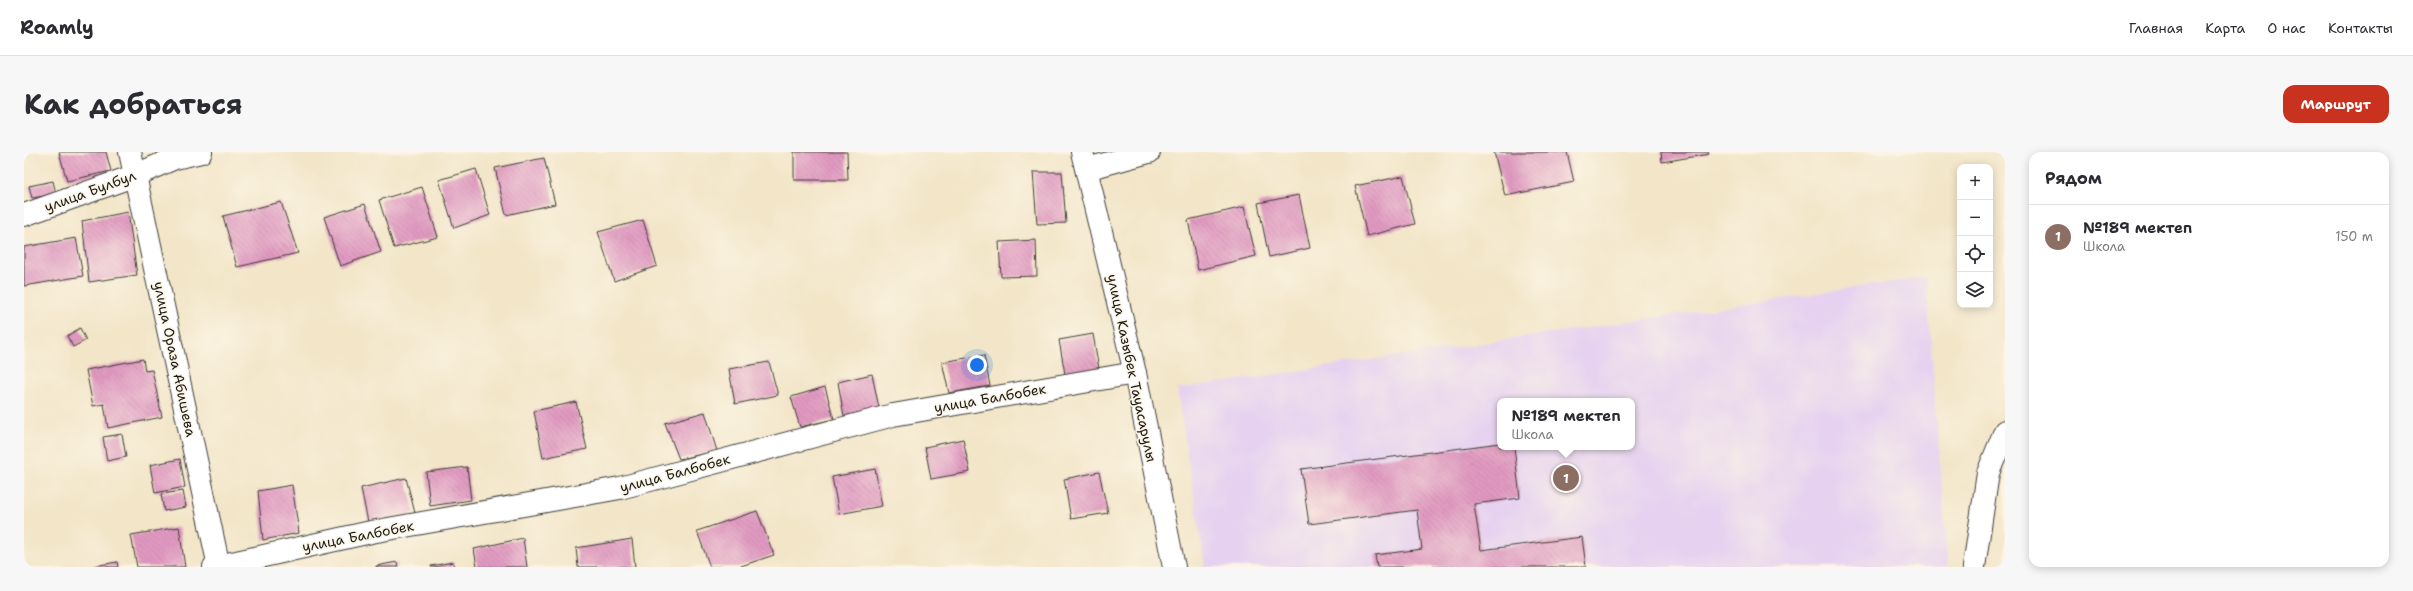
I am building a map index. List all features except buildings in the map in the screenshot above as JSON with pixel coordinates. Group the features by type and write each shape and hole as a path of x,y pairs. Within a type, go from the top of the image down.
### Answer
{"street":[{"name":"улица Ораза Абишева","path":"130,152 217,567"},
{"name":"улица Булбул","path":"24,215 136,175 175,158 201,152"},
{"path":"1085,160 1149,152"},
{"name":"улица Казыбек Тауасарулы","path":"1085,160 1135,374 1174,567"},
{"name":"улица Балбобек","path":"217,567 371,532 620,488 893,415 1135,374"},
{"path":"1974,567 1988,473 1994,454 2005,431"}],"shaded area":[{"path":"1926,277 1948,567 1205,567 1177,389"}],"place":[{"name":"№189 мектеп","path":"1566,478"}]}
